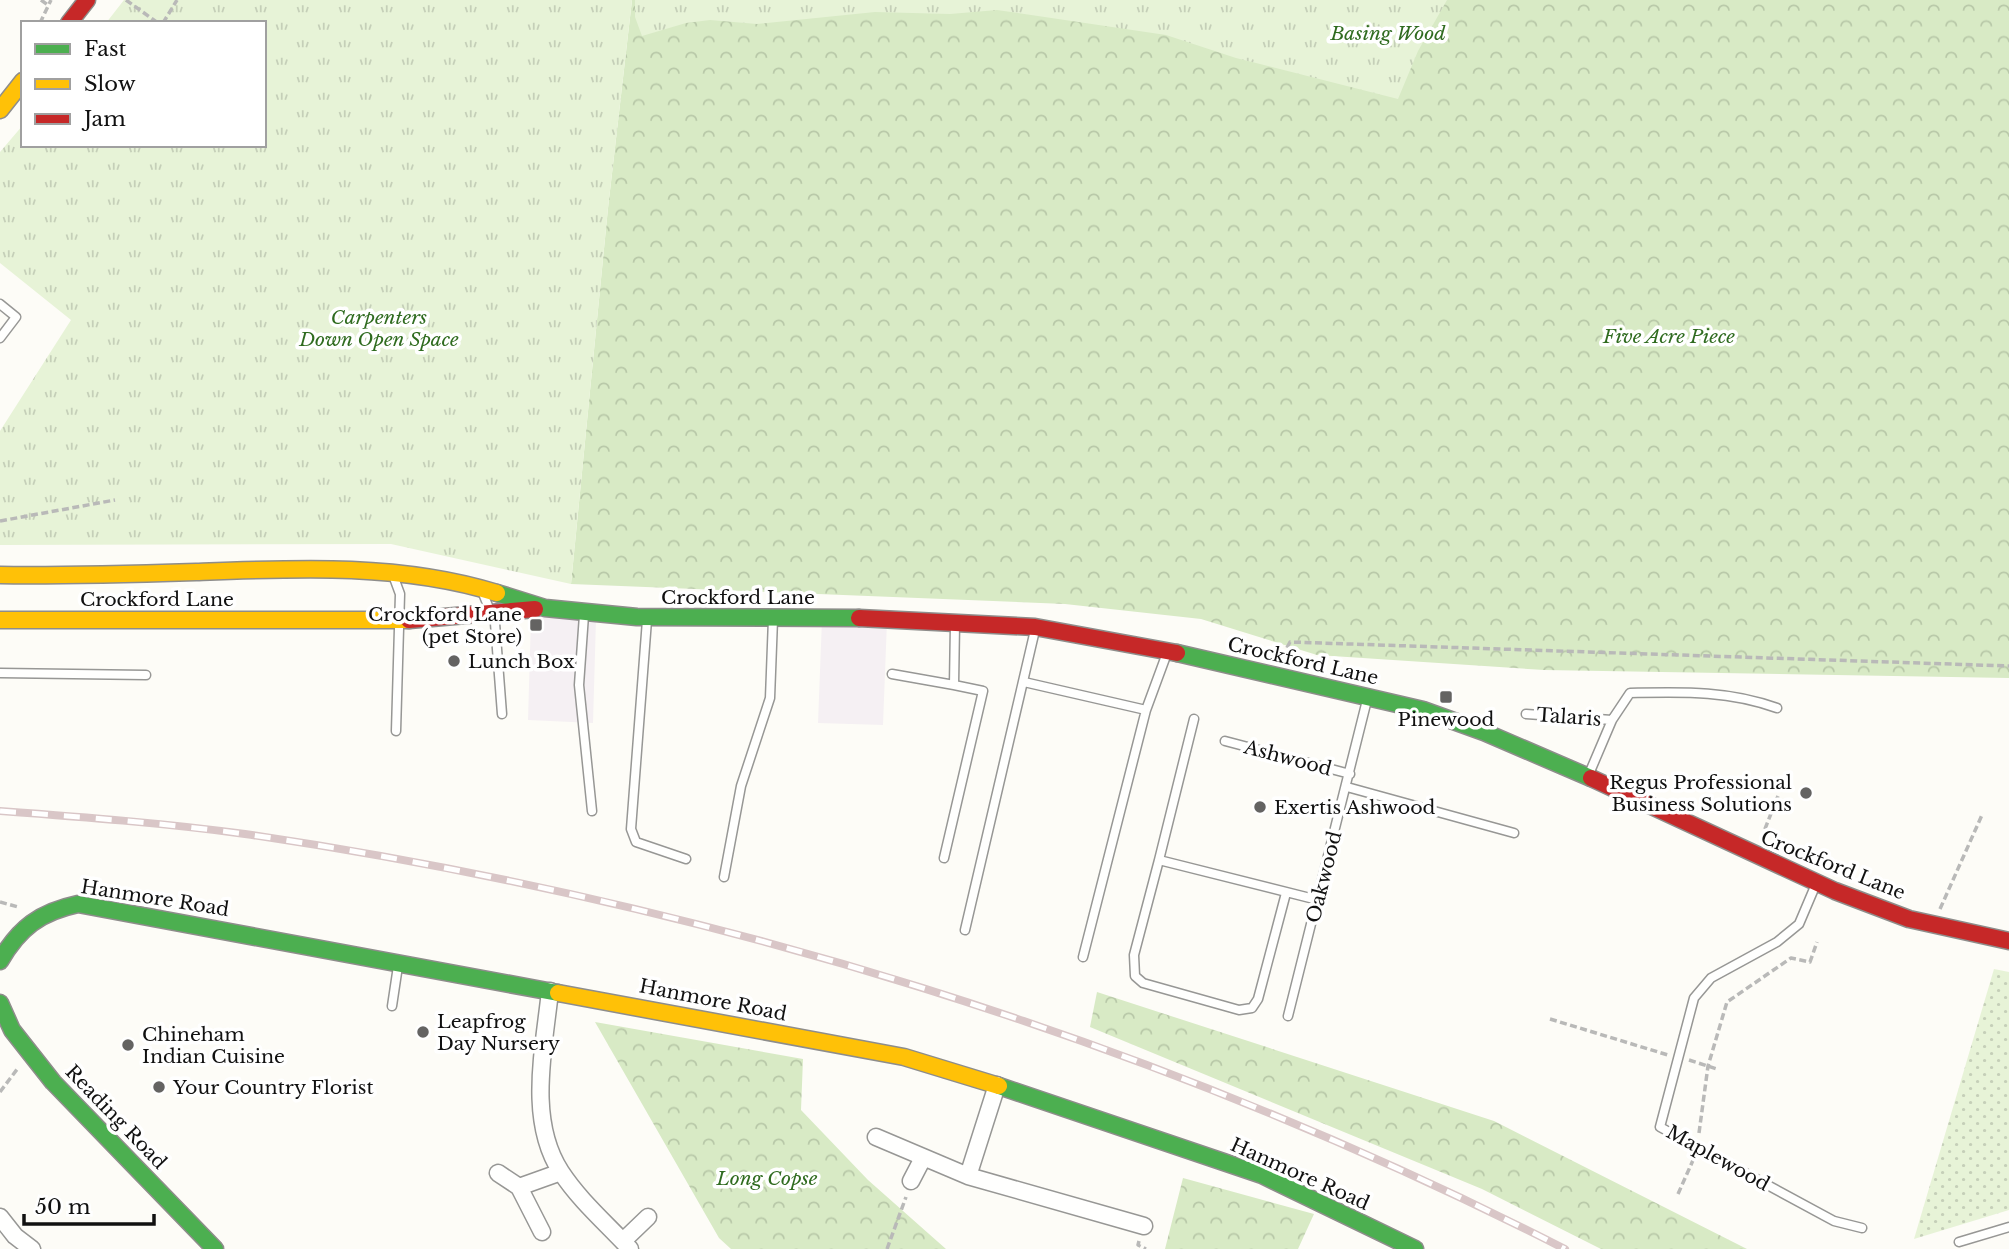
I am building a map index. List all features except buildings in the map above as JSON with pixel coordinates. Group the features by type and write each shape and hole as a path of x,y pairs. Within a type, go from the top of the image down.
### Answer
{"street":[{"path":"71,21 87,0"},
{"path":"0,110 21,84"},
{"name":"Crockford Lane","path":"0,575 80,576 275,569 392,572 481,588 545,608 584,612 647,618 955,621 1035,627 1168,651 1423,710 1469,725 1588,777 1816,884 1898,916 2009,941"},
{"name":"Crockford Lane","path":"0,620 397,620 491,615 545,608"},
{"name":"Hanmore Road","path":"0,961 19,930 36,916 49,909 78,904 904,1057 997,1085 1262,1175 1415,1249"},
{"path":"550,991 541,1096 543,1127 561,1172 627,1245 648,1217"},
{"name":"Reading Road","path":"0,1003 12,1030 215,1249"},
{"path":"968,1176 997,1085"},
{"path":"876,1137 968,1176 1144,1226"},
{"path":"911,1181 923,1158"},
{"path":"519,1187 561,1172"},
{"path":"498,1173 519,1187 542,1232"},
{"path":"0,1217 15,1236 32,1249"}],"lane":[{"path":"0,304 16,317 0,338"},
{"path":"392,572 400,594 397,620 400,630 396,731"},
{"path":"481,588 495,623 502,714"},
{"path":"584,612 579,685 592,811"},
{"path":"647,618 631,829 633,839 641,845 685,859"},
{"path":"724,877 741,786 770,698 773,619"},
{"path":"954,685 955,621"},
{"path":"965,930 1035,627"},
{"path":"1083,957 1146,710 1168,651"},
{"path":"0,673 146,675"},
{"path":"892,674 982,691 944,859"},
{"path":"1024,682 1146,710"},
{"path":"1588,777 1612,720 1630,693 1713,692 1750,698 1777,708"},
{"name":"Oakwood","path":"1288,1016 1368,697"},
{"name":"Talaris","path":"1527,714 1612,720"},
{"path":"1194,719 1134,955 1135,976 1143,983 1239,1010 1252,1009 1258,999 1286,893"},
{"name":"Ashwood","path":"1225,741 1350,774"},
{"path":"1347,787 1514,833"},
{"path":"1159,860 1318,900"},
{"name":"Maplewood","path":"1816,884 1798,924 1777,942 1711,978 1694,998 1660,1127 1834,1221 1862,1228"},
{"path":"392,1006 399,964"},
{"path":"1959,1242 2009,1227"}],"path":[{"path":"41,0 50,2 41,21"},
{"path":"126,0 158,21"},
{"path":"162,21 177,0"},
{"path":"0,521 115,500"},
{"path":"1272,677 1290,642 2009,666"},
{"path":"1754,857 1778,796"},
{"path":"1934,924 1982,815"},
{"path":"0,902 27,909"},
{"path":"1708,1066 1727,1002 1791,958 1810,962 1816,942"},
{"path":"1550,1019 1717,1069"},
{"path":"0,1092 19,1066"},
{"path":"887,1249 911,1181"}],"shaded area":[{"path":"531,617 596,619 593,723 528,720"},
{"path":"822,619 887,621 883,725 818,723"}],"green space":[{"name":"Carpenters Down Open Space","path":"124,0 632,0 608,208 571,584 391,544 0,545 0,431 71,320 0,263 0,152 21,127 21,147 266,147 266,21 108,21"},
{"name":"Five Acre Piece","path":"632,0 2009,0 2009,678 1544,670 1317,655 1201,619 1065,604 571,584 608,208"},
{"name":"Basing Wood","path":"635,0 1447,0 1418,51 1398,99 1236,58 1166,35 997,10 950,14 875,12 757,24 710,20 686,23 642,36 635,17"},
{"path":"1994,969 2009,972 2009,1210 1914,1239"},
{"path":"1097,992 1494,1121 1747,1249 1601,1249 1482,1189 1090,1027"},
{"name":"Long Copse","path":"595,1022 803,1059 801,1110 868,1180 946,1249 731,1249 719,1238"},
{"path":"1183,1178 1314,1214 1298,1249 1165,1249"}],"railway":[{"path":"0,811 215,830 416,862 587,898 755,939 922,988 1087,1043 1249,1105 1409,1174 1565,1249"}],"traffic: fast":[{"path":"497,593 545,608 637,617 859,618"},
{"path":"1177,653 1423,710 1484,732 1591,778"},
{"path":"0,961 15,939 32,923 52,912 78,904 558,993"},
{"path":"0,1003 12,1030 53,1082 215,1249"},
{"path":"999,1086 1262,1175 1415,1249"}],"traffic: slow":[{"path":"0,110 21,84"},
{"path":"0,575 348,570 424,576 497,593"},
{"path":"0,620 409,620"},
{"path":"558,993 904,1057 999,1086"}],"traffic: jam":[{"path":"71,21 87,0"},
{"path":"409,620 535,609"},
{"path":"859,618 1035,627 1177,653"},
{"path":"1591,778 1835,891 1909,919 2009,941"}],"place":[{"name":"Crockford Lane (pet Store)","path":"536,625"},
{"name":"Lunch Box","path":"454,661"},
{"name":"Pinewood","path":"1446,697"},
{"name":"Regus Professional Business Solutions","path":"1806,793"},
{"name":"Exertis Ashwood","path":"1260,807"},
{"name":"Leapfrog Day Nursery","path":"423,1032"},
{"name":"Chineham Indian Cuisine","path":"128,1045"},
{"name":"Your Country Florist","path":"159,1087"}]}
